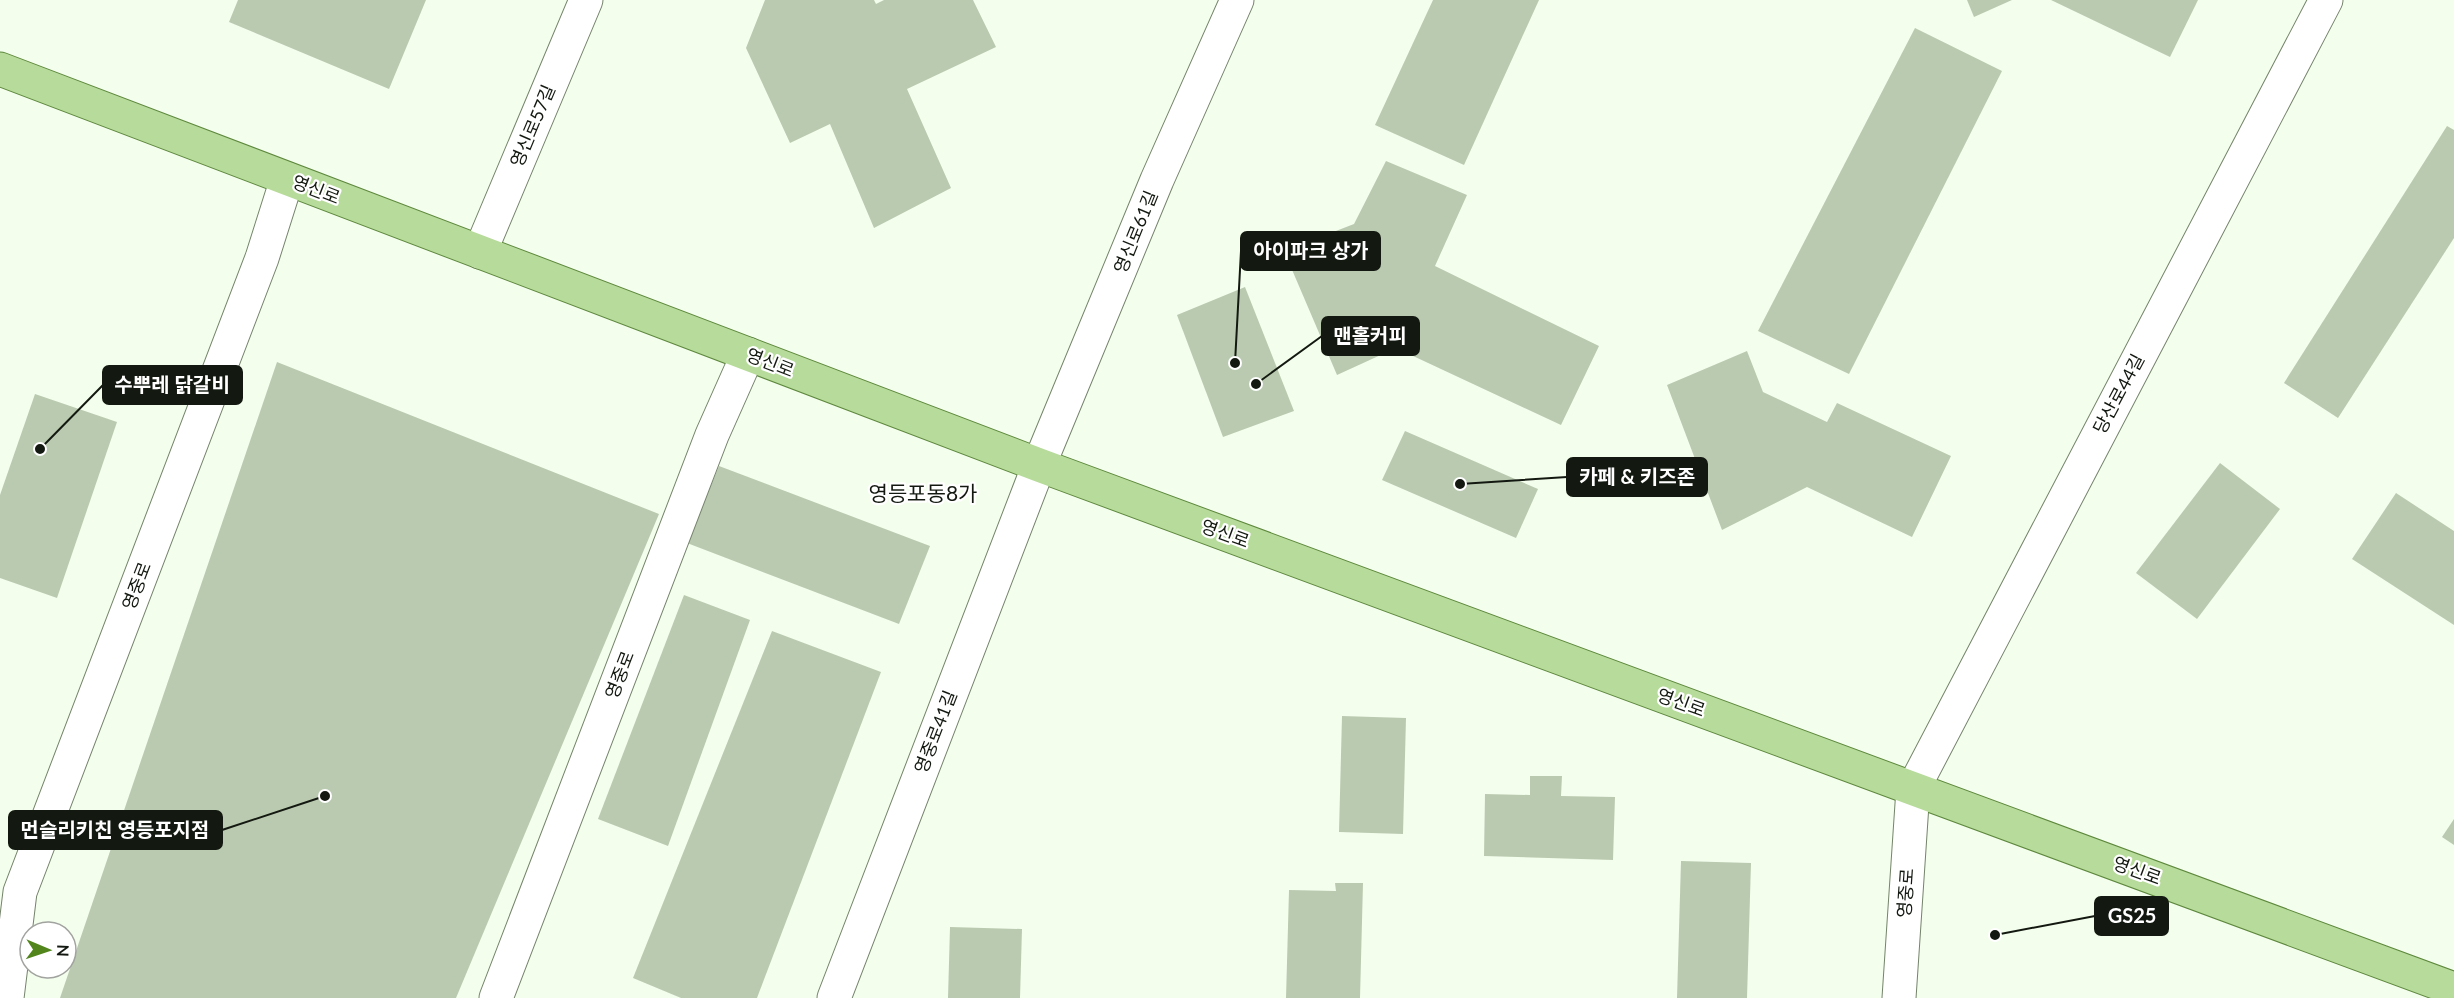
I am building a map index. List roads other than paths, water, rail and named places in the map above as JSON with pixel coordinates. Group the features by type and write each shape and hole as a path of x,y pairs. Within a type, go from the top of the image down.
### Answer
{"main road":[{"name":"영신로","path":"0,69 1039,465 2454,989"}],"street":[{"name":"영신로57길","path":"480,252 586,0"},
{"name":"영신로61길","path":"1039,465 1157,180 1237,0"},
{"name":"당산로44길","path":"1913,789 2326,0"},
{"name":"영중로","path":"7,998 20,892 262,258 287,179"},
{"name":"영중로","path":"496,998 712,435 748,354"},
{"name":"영중로41길","path":"834,998 1039,465"},
{"name":"영중로","path":"1899,998 1913,789"}],"place":[{"name":"아이파크 상가","path":"1235,363"},
{"name":"맨홀커피","path":"1256,384"},
{"name":"수뿌레 닭갈비","path":"40,449"},
{"name":"카페 & 키즈존","path":"1460,484"},
{"name":"먼슬리키친 영등포지점","path":"325,796"},
{"name":"GS25","path":"1995,935"}],"district":[{"name":"영등포동8가","path":"923,494"}]}
